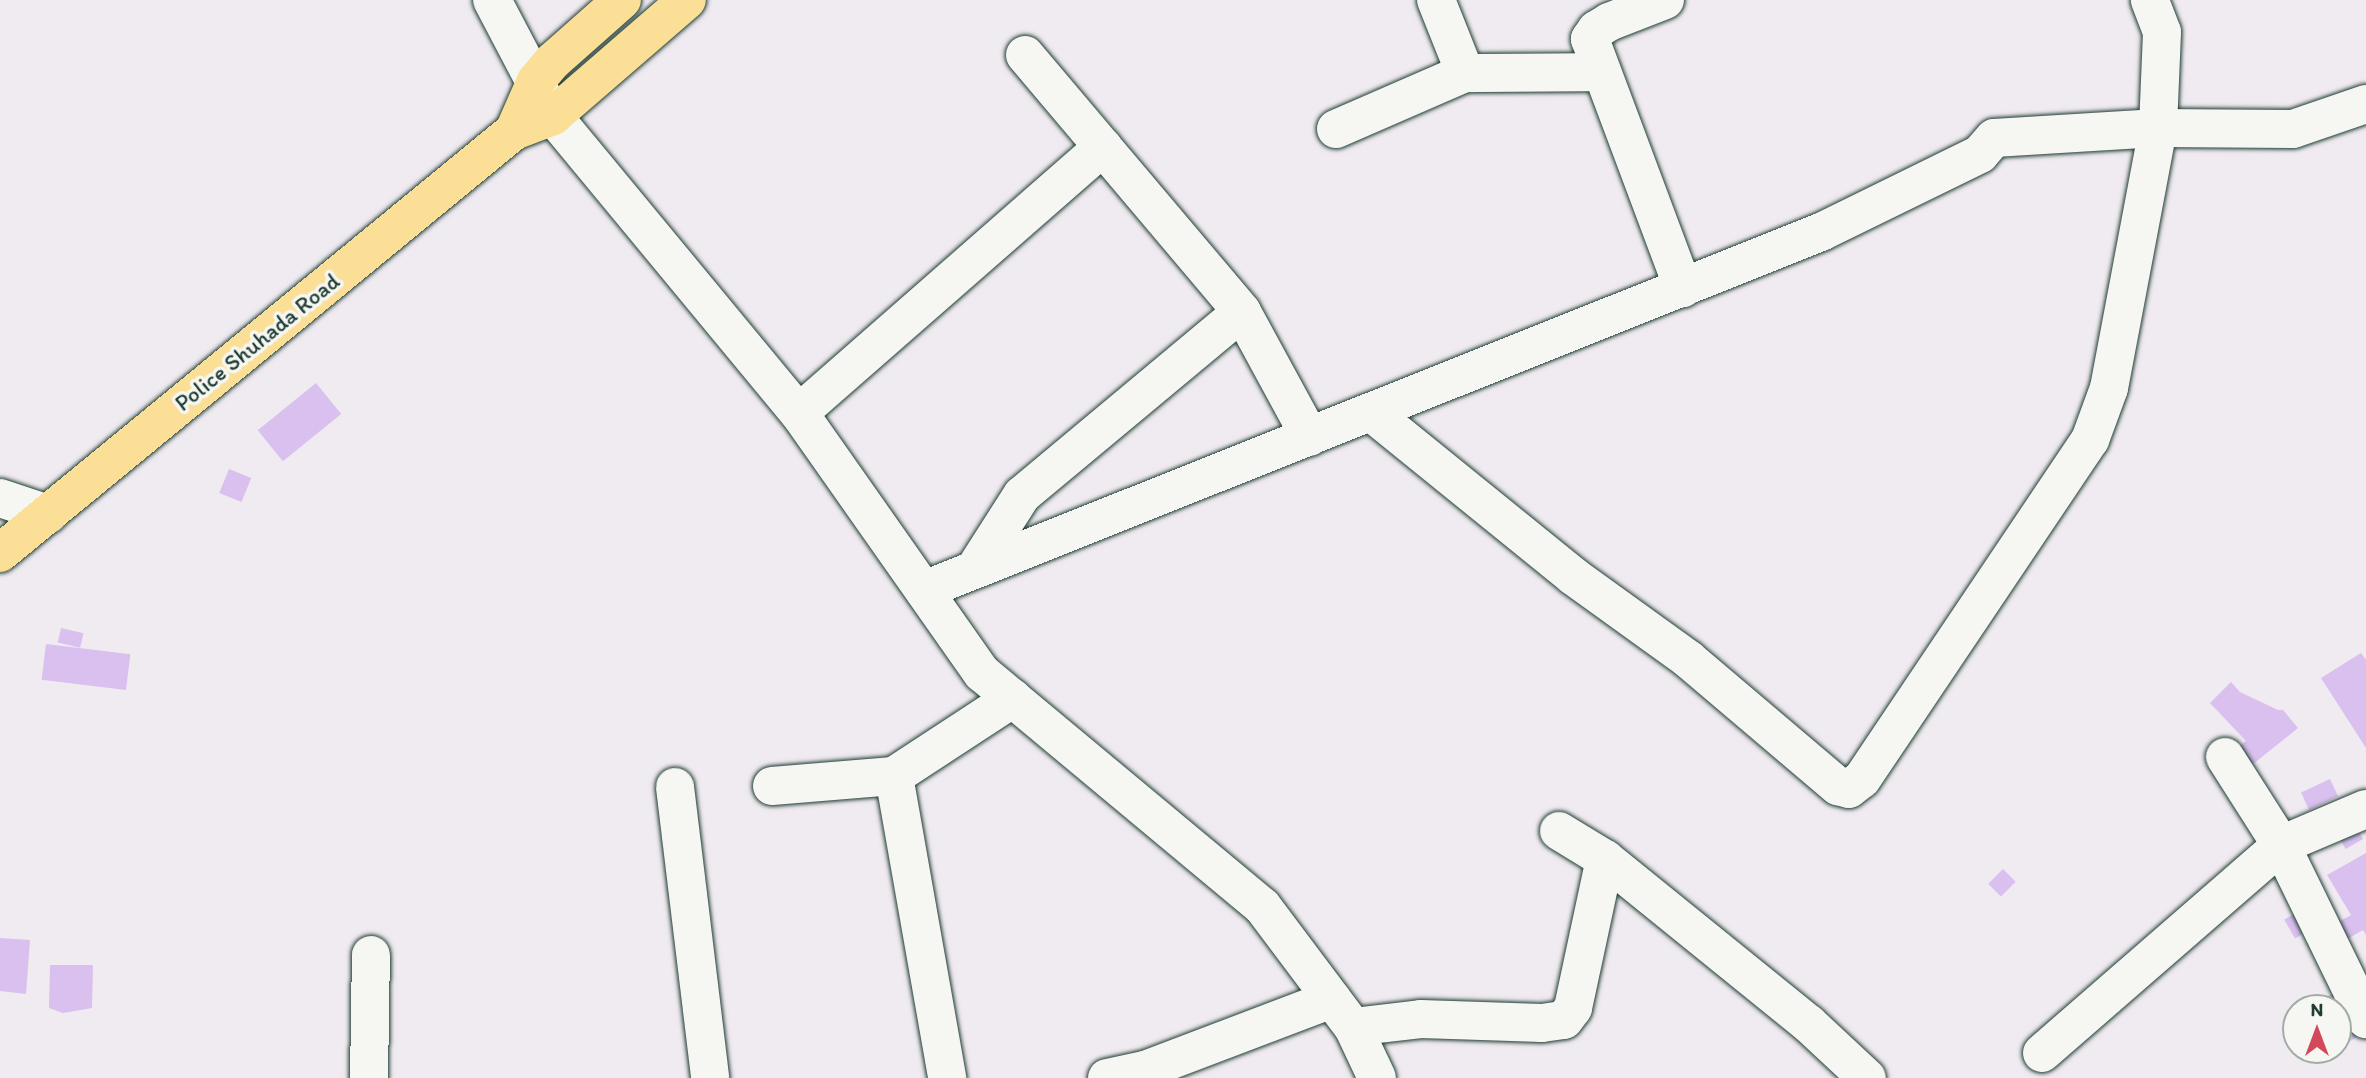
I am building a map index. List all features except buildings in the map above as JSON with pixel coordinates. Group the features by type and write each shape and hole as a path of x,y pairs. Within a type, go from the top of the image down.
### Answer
{"main road":[{"name":"Police Shuhada Road","path":"514,131 536,82 553,61 622,0"},
{"name":"Police Shuhada Road","path":"0,554 514,131 553,116 687,0"}],"street":[{"path":"492,0 553,116 799,413 982,673 1262,906 1342,1013 1377,1078"},
{"path":"1436,0 1465,74"},
{"path":"1665,0 1596,30 1590,39 1683,288"},
{"path":"1372,413 1573,576 1688,659 1838,786 1849,789 1862,779 2090,440 2109,388 2158,128 2162,32 2150,0"},
{"path":"1025,55 1242,312 1310,437"},
{"path":"1336,129 1465,74 1601,72"},
{"path":"924,590 1821,232 1980,154 1994,138 2158,128 2293,129 2366,104"},
{"path":"799,413 1103,147"},
{"path":"974,570 1021,495 1242,312"},
{"path":"0,498 48,514"},
{"path":"772,786 894,776 1013,698"},
{"path":"2225,757 2281,845 2366,1019"},
{"path":"894,776 947,1078"},
{"path":"675,788 710,1078"},
{"path":"2042,1053 2281,845 2366,809"},
{"path":"1559,831 1605,859 1809,1024 1867,1078"},
{"path":"1107,1078 1145,1070 1342,1013 1542,1023 1563,1020 1573,1008 1605,859"},
{"path":"369,1078 371,955"}]}
